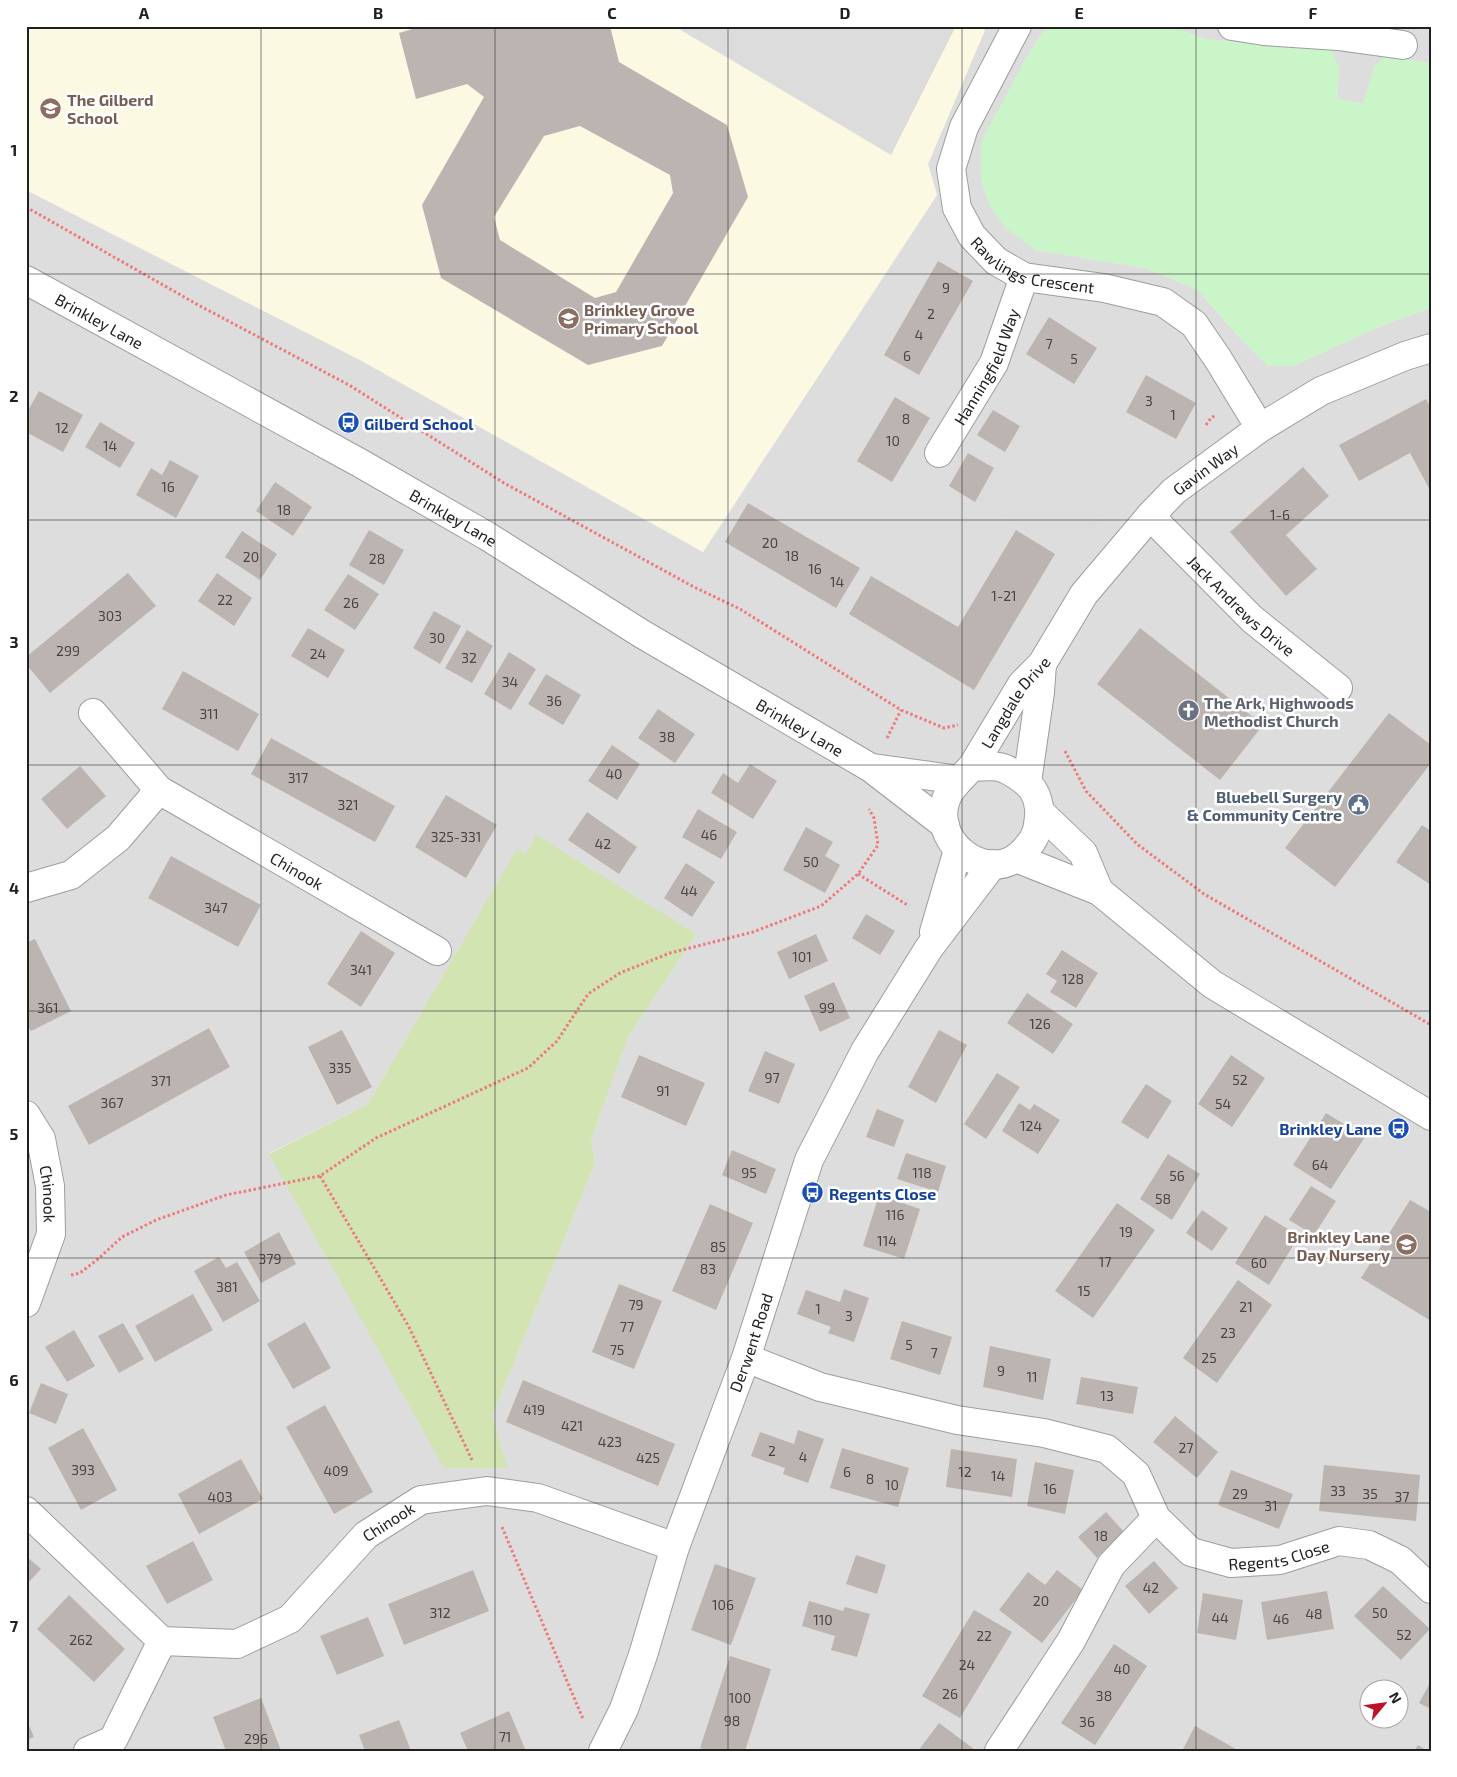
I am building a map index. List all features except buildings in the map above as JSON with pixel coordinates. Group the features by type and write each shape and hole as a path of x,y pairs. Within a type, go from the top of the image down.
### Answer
{"street":[{"name":"Rawlings Crescent","path":"1018,26 964,127 952,169 957,208 972,236 996,261 1024,277 1104,288 1163,302 1194,324 1218,359 1260,428"},
{"path":"1232,26 1264,31 1338,36 1402,44"},
{"name":"Hanningfield Way","path":"939,453 994,363 1024,277"},
{"name":"Brinkley Lane","path":"26,280 360,463 487,536 642,634 871,768 945,825 950,839 958,850"},
{"name":"Gavin Way","path":"1042,664 1084,594 1150,516 1174,491 1260,428 1321,391 1405,356 1431,348"},
{"name":"Jack Andrews Drive","path":"1150,516 1252,619 1338,688"},
{"name":"Langdale Drive","path":"966,774 1022,684 1042,664"},
{"name":"Langdale Drive","path":"1028,782 1042,664"},
{"name":"Chinook","path":"93,713 158,790 437,951"},
{"name":"Brinkley Lane","path":"871,768 966,774 1000,767 1028,782"},
{"path":"945,825 944,809 949,793 966,774"},
{"path":"1005,861 1035,839 1041,813 1037,796 1028,782"},
{"path":"26,888 71,875 118,838 158,790"},
{"path":"1041,813 1083,854 1099,891"},
{"path":"958,850 974,861 1005,861 1099,891 1212,984 1431,1116"},
{"name":"Derwent Road","path":"933,936 958,850"},
{"name":"Derwent Road","path":"603,1751 624,1709 644,1655 675,1546 746,1358 809,1160 864,1051 933,936 1005,861"},
{"name":"Chinook","path":"26,1115 41,1139 50,1186 51,1234 30,1294"},
{"name":"Regents Close","path":"746,1358 820,1387 957,1420 1044,1433 1107,1449 1136,1474 1156,1518 1191,1552 1231,1563 1280,1560 1339,1541 1369,1545 1400,1560 1431,1589"},
{"name":"Chinook","path":"162,1641 237,1644 290,1619 366,1535 421,1500 487,1491 538,1498 675,1546"},
{"path":"26,1512 162,1641 113,1740 88,1751"},
{"path":"999,1751 1071,1641 1111,1564 1156,1518"}],"path":[{"path":"26,207 200,306 350,385 504,483 694,587 740,609 901,710 944,728 964,724"},
{"path":"871,768 901,710"},
{"path":"1063,747 1086,791 1137,844 1204,894 1431,1026"},
{"path":"30,1294 80,1273 122,1237 156,1220 226,1195 320,1176 376,1138 528,1068 557,1041 588,994 620,973 670,953 753,932 821,906 858,874 878,845 874,818 866,804"},
{"path":"858,874 933,936"}],"shaded area":[{"name":"Brinkley Grove Primary School","path":"26,26 979,26 985,30 928,164 937,195 703,552 360,360 26,190"},
{"path":"674,26 956,26 891,155"},
{"path":"979,26 1047,26 1025,60 1034,250 1145,268 1198,290 1235,333 1268,366 1293,366 1383,325 1431,308 1431,1751 26,1751 26,190 360,360 703,552 937,195 928,164 985,30","holes":["517,850 696,934 628,1037 591,1140 595,1163 492,1416 508,1468 269,1153 368,1104"]},
{"path":"1170,26 1431,26 1431,63 1413,61 1374,67 1364,104 1337,99 1339,67 1269,45 1205,39"},
{"path":"1023,421 1125,493 1070,555 975,502"}],"green space":[{"path":"1047,26 1170,26 1205,39 1330,48 1339,67 1337,99 1363,104 1374,67 1385,56 1431,63 1431,308 1383,325 1293,366 1268,366 1235,333 1198,290 1145,268 1035,250 1006,228 988,203 981,179 981,142 1025,60"},
{"path":"536,835 696,934 628,1037 591,1140 595,1163 492,1416 508,1468 444,1468 269,1154 368,1104 517,849 526,854"}],"place":[{"name":"The Gilberd School","path":"51,108"},
{"name":"Brinkley Grove Primary School","path":"568,318"},
{"name":"Gilberd School","path":"348,423"},
{"name":"The Ark, Highwoods Methodist Church","path":"1188,711"},
{"name":"Bluebell Surgery & Community Centre","path":"1358,805"},
{"name":"Brinkley Lane","path":"1398,1128"},
{"name":"Regents Close","path":"813,1193"},
{"name":"Brinkley Lane Day Nursery","path":"1406,1245"}]}
